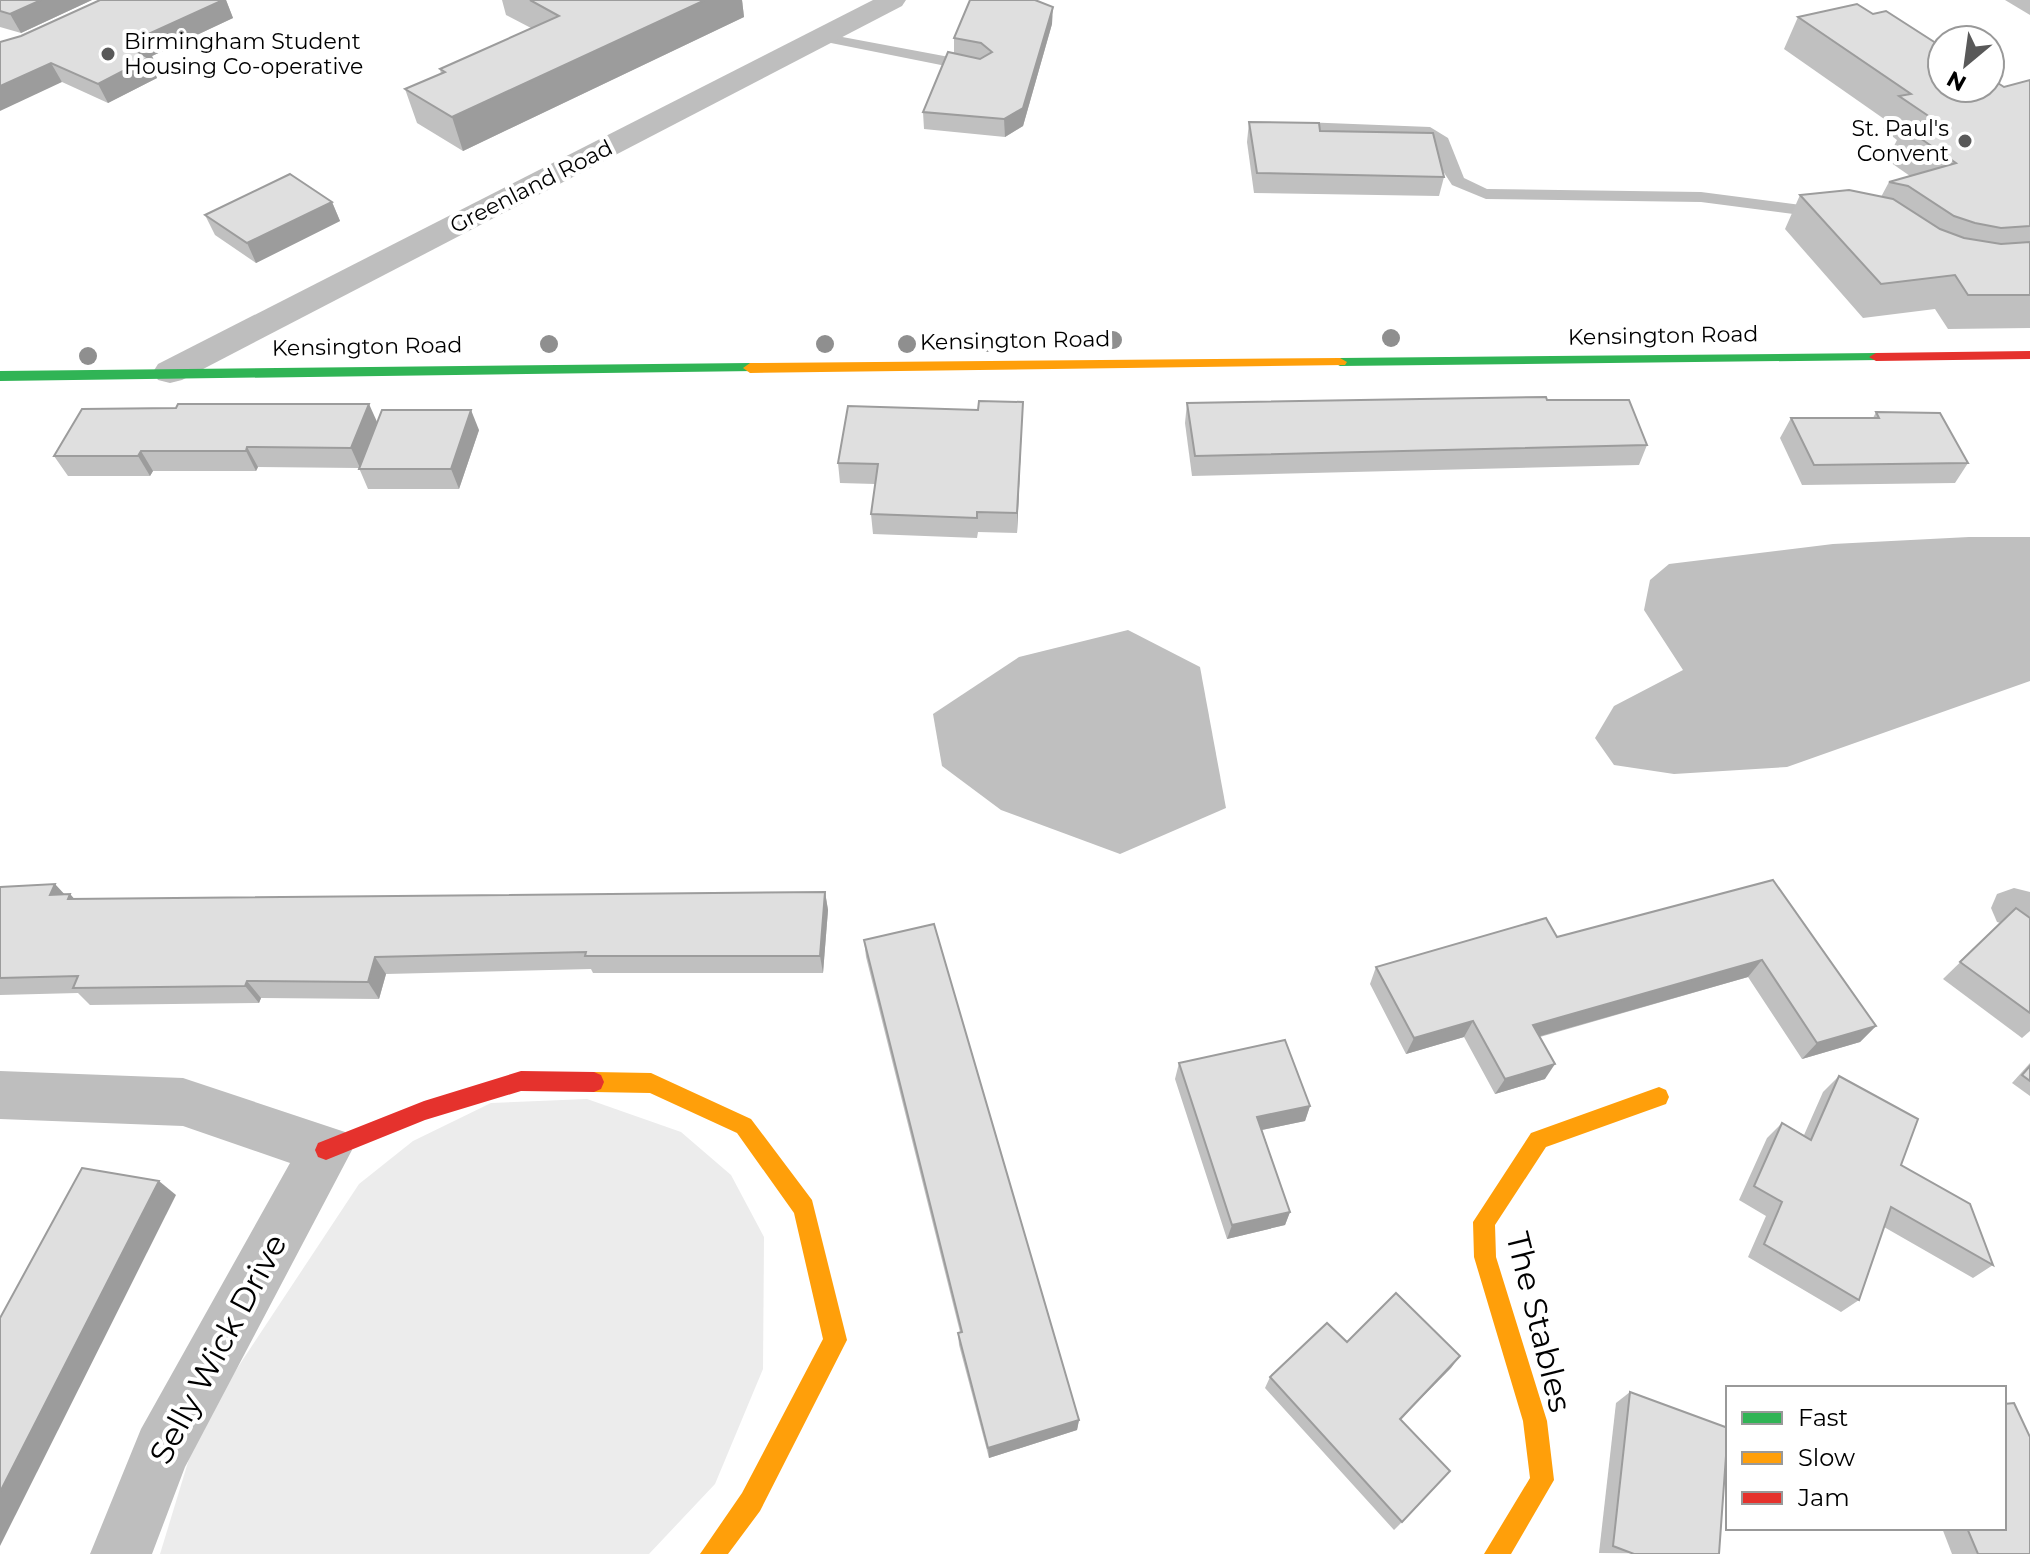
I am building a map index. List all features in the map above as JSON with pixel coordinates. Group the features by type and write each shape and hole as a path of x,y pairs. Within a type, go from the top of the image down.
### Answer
{"street":[{"name":"Greenland Road","path":"170,372 893,0"},
{"name":"Kensington Road","path":"0,376 2030,355"},
{"path":"0,1095 183,1102 326,1150 424,1111 521,1081 651,1083 744,1126 804,1208 835,1340 751,1502 713,1554"},
{"name":"The Stables","path":"1497,1554 1542,1480 1535,1421 1485,1257 1484,1222 1539,1140 1659,1097"},
{"name":"Selly Wick Drive","path":"121,1554 168,1437 326,1150"}],"lane":[{"path":"821,37 981,68"},
{"path":"1302,127 1424,130 1440,138 1452,177 1461,185 1486,194 1701,197 1844,216"}],"shaded area":[{"path":"2030,537 2030,681 1787,767 1674,774 1614,765 1595,738 1614,706 1683,670 1644,610 1650,580 1669,564 1833,544"},
{"path":"1128,630 1200,667 1226,808 1120,854 1001,810 942,766 933,714 1019,657"},
{"path":"587,1099 681,1132 731,1175 764,1237 763,1369 715,1484 649,1554 160,1554 199,1426 359,1184 413,1141 491,1103"}],"building":[{"path":"0,0 41,0 10,14 0,11"},
{"path":"100,0 223,0 135,40 147,46 137,51 148,58 98,84 51,63 0,86 0,42 21,36"},
{"path":"530,0 705,0 452,117 405,89 445,72 440,69 559,16"},
{"path":"970,0 1035,0 1053,7 1023,108 1004,119 923,112 948,52 980,59 992,52 981,43 954,38"},
{"name":"St. Paul's Convent","path":"1857,4 1873,14 1886,11 1926,37 1926,104 2006,104 2006,86 2030,80 2030,226 2001,228 1975,223 1954,216 1908,186 1889,182 1956,163 1904,127 1933,119 1899,96 1911,94 1798,17"},
{"path":"1249,122 1319,123 1320,131 1433,133 1444,177 1257,173"},
{"path":"290,174 332,202 247,243 205,215"},
{"path":"1849,190 1893,199 1940,229 1964,238 2001,244 2030,242 2030,295 1968,295 1955,275 1881,284 1800,195"},
{"path":"1546,397 1547,400 1629,400 1647,445 1195,456 1187,403"},
{"path":"979,401 1023,402 1017,513 977,512 977,518 871,514 878,464 838,463 848,406 978,410"},
{"path":"178,404 369,404 351,448 247,447 246,451 141,451 138,456 54,456 82,409 176,408"},
{"path":"382,410 471,410 451,469 359,469"},
{"path":"1876,412 1940,413 1968,463 1814,465 1791,418 1879,418"},
{"path":"1773,880 1876,1026 1817,1043 1762,960 1533,1025 1555,1064 1505,1079 1473,1021 1414,1038 1376,967 1546,918 1557,937"},
{"path":"55,884 50,895 70,894 68,899 825,892 820,956 585,956 586,952 375,957 368,982 247,981 245,986 73,988 78,976 0,978 0,887"},
{"path":"2016,908 2030,918 2030,1013 1960,962"},
{"path":"934,924 1079,1420 988,1448 864,940"},
{"path":"1285,1040 1310,1106 1257,1117 1290,1212 1232,1225 1179,1063"},
{"path":"2030,1066 2030,1081 2022,1075"},
{"path":"1839,1076 1918,1119 1901,1165 1970,1204 1993,1265 1891,1207 1859,1300 1764,1244 1782,1202 1754,1186 1782,1123 1811,1140"},
{"path":"82,1168 159,1181 0,1492 0,1318"},
{"path":"1396,1293 1460,1356 1400,1419 1450,1471 1402,1522 1270,1377 1327,1323 1347,1342"},
{"path":"1630,1392 1726,1427 1719,1554 1634,1554 1613,1546"},
{"path":"2014,1403 2030,1437 2030,1554 1978,1554 1968,1530 2006,1530 2006,1404"}],"traffic: fast":[{"path":"1340,362 1876,357"},
{"path":"0,376 750,368"}],"traffic: slow":[{"path":"750,368 1340,362"},
{"path":"594,1082 651,1083 744,1126 804,1208 835,1340 751,1502 713,1554"},
{"path":"1497,1554 1542,1480 1535,1421 1485,1257 1484,1222 1539,1140 1659,1097"}],"traffic: jam":[{"path":"1876,357 2030,355"},
{"path":"326,1150 424,1111 521,1081 594,1082"}],"place":[{"name":"Birmingham Student Housing Co-operative","path":"108,54"},
{"name":"St. Paul's Convent","path":"1965,141"}]}
